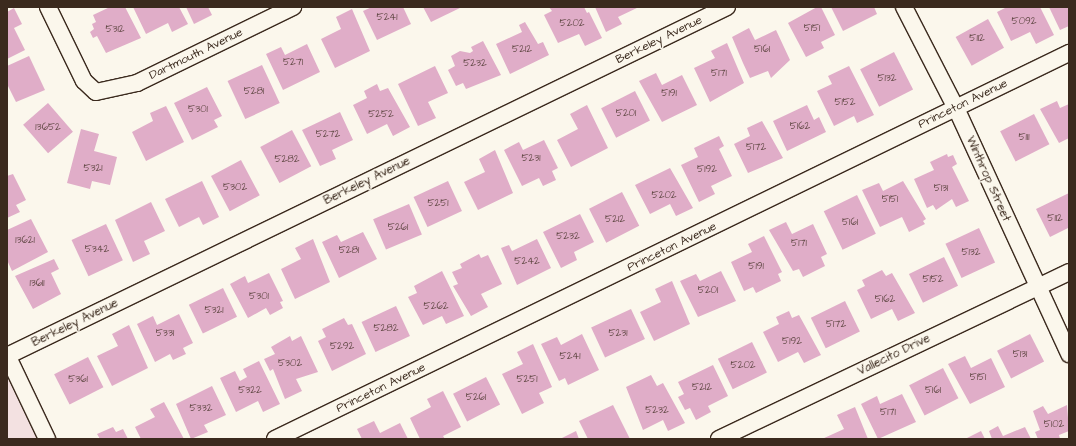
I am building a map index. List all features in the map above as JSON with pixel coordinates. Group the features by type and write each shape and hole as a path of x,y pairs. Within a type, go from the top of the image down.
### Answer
{"street":[{"name":"Dartmouth Avenue","path":"48,7 84,81 96,92 137,83 293,7"},
{"name":"Berkeley Avenue","path":"7,355 727,7"},
{"name":"Winthrop Street","path":"904,7 956,108 1069,354"},
{"name":"Princeton Avenue","path":"275,439 1069,53"},
{"name":"Vallecito Drive","path":"719,439 1069,272"},
{"path":"7,355 46,438"}],"shaded area":[{"path":"7,377 37,439 7,439"}],"building":[{"path":"110,7 125,7 141,38 106,53 97,36 93,38 90,32 94,29 92,24 96,22 93,15"},
{"path":"133,7 179,7 188,24 172,32 168,23 146,34"},
{"path":"186,7 208,7 212,15 194,24"},
{"path":"372,7 403,7 411,24 377,40 363,11"},
{"path":"423,7 462,7 431,22"},
{"path":"549,7 584,7 587,13 589,12 602,38 585,46 579,34 558,43 544,15 552,11"},
{"path":"595,7 639,7 618,17 622,24 606,32"},
{"path":"817,7 821,7 835,35 821,42 824,48 806,57 788,23"},
{"path":"831,7 874,7 877,14 843,31"},
{"path":"1007,7 1040,7 1054,35 1036,44 1030,32 1011,41 997,12"},
{"path":"1049,7 1069,7 1069,26 1060,30"},
{"path":"14,8 22,24 14,28 25,50 7,59 7,12"},
{"path":"352,9 370,51 335,68 321,39 341,29 336,17"},
{"path":"988,19 1004,48 972,66 956,37"},
{"path":"525,22 538,44 543,42 549,55 510,74 496,44 522,32 519,25"},
{"path":"749,28 755,40 776,30 790,60 771,78 768,71 750,78 743,63 732,37"},
{"path":"483,41 501,75 466,89 463,83 456,86 448,70 455,66 451,56 460,51 470,53 473,51 471,47"},
{"path":"727,43 744,83 710,102 694,68 715,58 711,51"},
{"path":"307,44 320,72 283,90 266,54 281,47 285,55"},
{"path":"894,52 913,89 879,107 860,69"},
{"path":"29,56 45,90 16,102 7,84 7,66"},
{"path":"262,65 280,103 245,119 228,81"},
{"path":"435,66 448,93 428,102 436,118 418,126 398,84"},
{"path":"849,66 874,115 857,123 854,116 834,126 817,91 832,84 828,76"},
{"path":"656,73 662,85 682,75 697,105 662,122 639,81"},
{"path":"377,84 380,91 388,88 410,127 393,136 387,124 367,134 353,105 367,98 364,91"},
{"path":"207,87 222,116 214,120 218,127 192,140 174,103"},
{"path":"635,91 650,120 616,138 601,108"},
{"path":"1057,101 1060,108 1069,104 1069,138 1059,143 1040,109"},
{"path":"48,103 73,132 48,153 23,125"},
{"path":"587,105 608,148 571,167 557,140 578,129 570,114"},
{"path":"807,105 814,120 819,117 826,132 787,151 773,121"},
{"path":"166,106 184,142 146,161 132,132 153,121 150,113"},
{"path":"340,112 353,140 332,150 336,159 320,166 302,130"},
{"path":"1034,114 1049,144 1016,162 1000,131"},
{"path":"762,121 783,158 748,173 734,144 750,136 747,128"},
{"path":"81,129 99,134 94,151 117,157 110,185 92,181 90,189 67,183"},
{"path":"292,130 311,166 279,183 260,147"},
{"path":"719,136 724,146 719,149 732,176 711,186 715,194 699,202 681,165 698,157 694,148"},
{"path":"544,140 558,168 552,171 556,180 543,186 539,178 522,186 504,150 519,142 523,150"},
{"path":"495,150 513,193 478,210 464,182 485,172 479,159"},
{"path":"947,154 948,157 953,155 957,164 952,167 969,201 956,207 952,199 936,210 933,205 927,208 914,179 934,170 930,162"},
{"path":"241,160 260,195 230,211 211,176"},
{"path":"670,168 693,208 676,216 670,204 650,214 635,185"},
{"path":"13,174 26,200 16,205 20,212 7,218 7,176"},
{"path":"202,181 219,217 203,225 199,217 179,227 165,199"},
{"path":"448,181 462,211 428,227 414,197"},
{"path":"903,181 926,219 923,221 925,224 909,232 902,217 880,227 862,190 879,183 883,191"},
{"path":"622,192 639,226 606,243 589,209"},
{"path":"1069,193 1069,231 1068,228 1050,237 1036,209"},
{"path":"857,195 876,234 843,250 824,211"},
{"path":"151,202 165,231 144,241 150,254 133,262 115,220"},
{"path":"409,204 422,234 386,250 373,219"},
{"path":"580,214 594,242 574,252 577,260 561,268 543,232"},
{"path":"31,219 48,252 12,271 7,260 7,230"},
{"path":"786,222 792,234 813,224 827,254 821,257 825,266 803,277 799,269 793,271 769,230"},
{"path":"106,224 123,260 88,276 72,240"},
{"path":"979,228 995,262 962,278 945,244"},
{"path":"363,232 377,259 339,278 322,242 337,235 341,242"},
{"path":"764,236 782,272 778,274 781,281 756,293 753,287 744,291 731,262 752,252 748,244"},
{"path":"313,239 330,282 295,299 281,269 301,259 295,248"},
{"path":"537,239 551,268 517,285 501,248 509,245 512,251"},
{"path":"479,254 481,258 488,255 502,284 481,294 488,307 471,316 453,286 458,284 452,272 462,268 460,264"},
{"path":"944,257 958,286 923,303 909,274"},
{"path":"54,259 59,269 51,273 61,294 33,309 15,276"},
{"path":"882,270 886,276 892,273 915,313 898,321 892,309 871,319 857,290 865,286 862,280"},
{"path":"442,271 464,316 446,324 442,316 423,325 408,297 417,293 414,286"},
{"path":"721,271 736,301 698,317 680,281 696,274 700,281"},
{"path":"269,273 283,301 280,302 283,308 270,315 266,308 248,318 230,284 245,276 248,283"},
{"path":"672,281 690,324 654,341 640,312 661,302 655,289"},
{"path":"223,288 237,317 203,333 189,305"},
{"path":"845,301 860,332 826,348 811,318"},
{"path":"396,306 410,336 376,352 362,322"},
{"path":"631,309 645,339 605,358 591,328"},
{"path":"789,311 792,318 799,315 821,355 804,363 798,352 778,362 763,332 779,324 776,317"},
{"path":"179,314 193,343 183,348 186,354 173,360 170,354 155,362 137,324 153,316 157,325"},
{"path":"344,318 348,325 352,324 366,354 332,371 318,341 326,337 322,329"},
{"path":"129,325 148,368 112,386 97,356 118,346 112,334"},
{"path":"582,334 599,370 568,385 565,378 559,381 541,344 557,337 561,345"},
{"path":"1030,334 1044,362 1011,378 997,351"},
{"path":"290,336 292,341 301,336 318,372 296,379 302,391 285,399 273,369 270,371 264,359 275,354 271,347"},
{"path":"752,342 767,373 733,389 718,359"},
{"path":"533,344 552,387 539,393 544,403 522,414 502,374 523,364 517,352"},
{"path":"965,356 971,368 991,358 1005,387 970,404 948,364"},
{"path":"88,357 103,387 70,405 54,374"},
{"path":"259,361 280,404 263,412 258,401 236,412 220,378 235,371 240,381 247,377 243,369"},
{"path":"713,365 728,396 708,406 711,412 696,420 690,408 685,410 678,397 684,394 678,382"},
{"path":"943,368 958,398 925,416 909,385"},
{"path":"651,375 657,386 663,383 685,423 668,431 663,420 643,430 626,387"},
{"path":"486,377 500,405 467,421 453,394"},
{"path":"212,386 226,415 204,425 208,432 191,439 176,404"},
{"path":"443,391 461,427 443,436 445,439 420,439 410,418 431,407 427,399"},
{"path":"902,394 916,422 878,439 861,404 877,396 880,404"},
{"path":"164,402 184,439 141,439 135,427 155,417 150,409"},
{"path":"613,405 630,439 588,439 579,421"},
{"path":"1067,405 1069,431 1059,435 1060,439 1038,439 1035,432 1040,430 1033,411 1043,406 1048,414"},
{"path":"855,407 868,439 822,439 844,429 837,415"},
{"path":"374,421 380,433 400,423 408,439 362,439 357,429"},
{"path":"998,426 1003,436 1025,427 1031,439 992,439 989,431"},
{"path":"113,427 116,432 123,429 128,439 100,439 97,434"},
{"path":"576,431 579,439 560,439"},
{"path":"981,431 985,439 965,439"}]}
